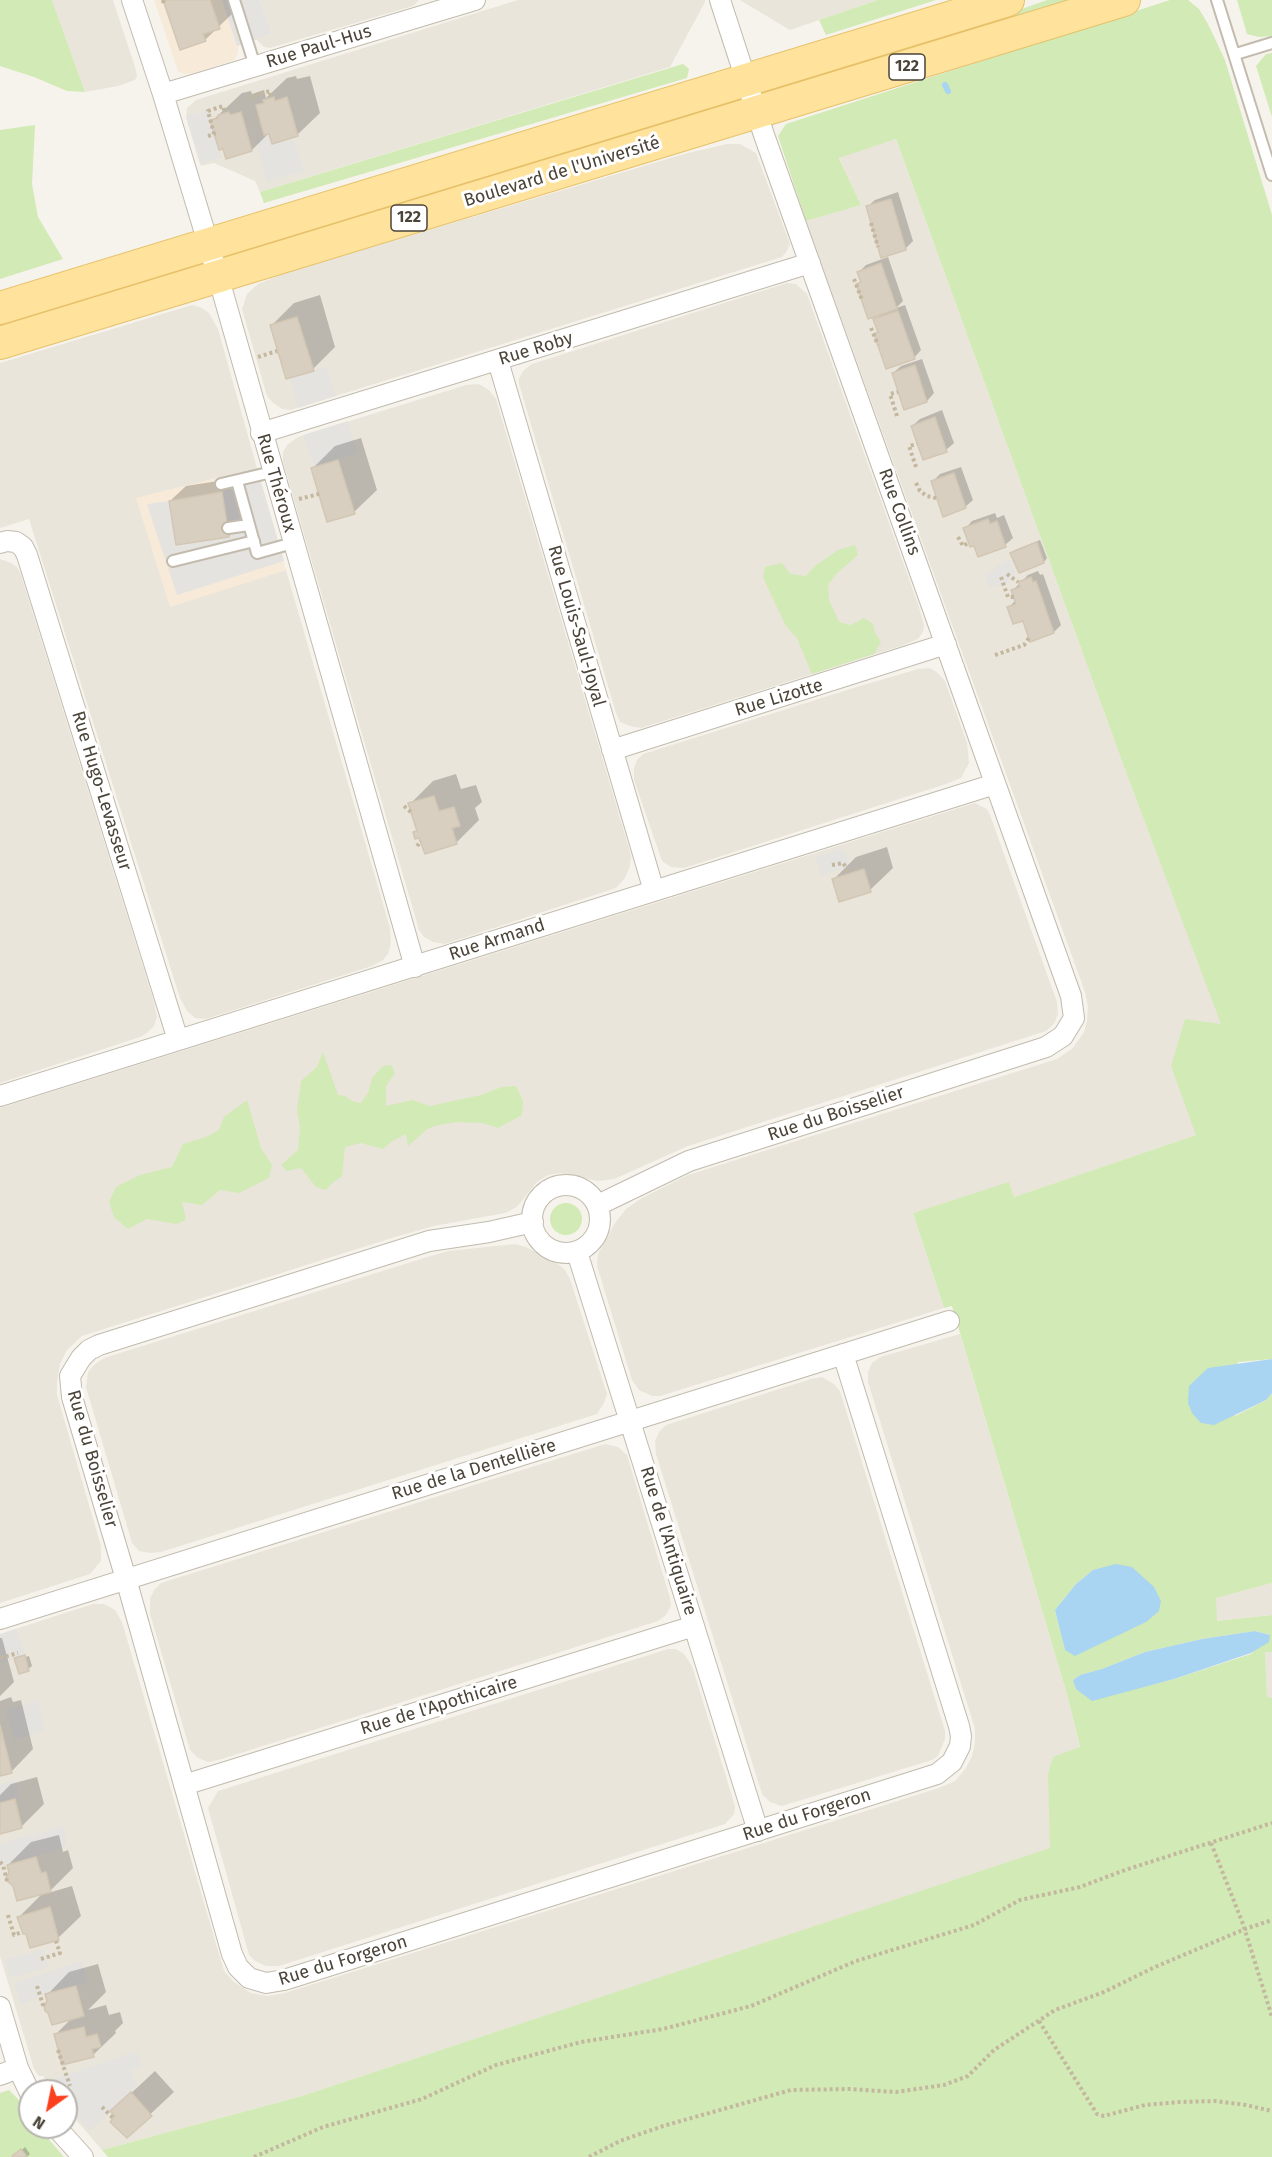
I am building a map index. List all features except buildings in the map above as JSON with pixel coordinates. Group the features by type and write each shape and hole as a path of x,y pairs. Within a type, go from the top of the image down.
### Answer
{"main road":[{"name":"Boulevard de l'Université","path":"0,308 1008,0"},
{"name":"Boulevard de l'Université","path":"0,343 1124,0"}],"street":[{"name":"Rue Théroux","path":"132,0 163,93 218,276 272,472 415,967"},
{"name":"Rue Paul-Hus","path":"163,93 255,66 435,6 475,0"},
{"name":"Rue Collins","path":"720,0 757,113 1071,996 1074,1010 1071,1025"},
{"name":"Rue Roby","path":"261,433 810,263"},
{"name":"Rue Louis-Saul-Joyal","path":"498,361 654,891"},
{"name":"Rue Hugo-Levasseur","path":"10,544 27,555 178,1040"},
{"name":"Rue Lizotte","path":"612,750 946,644"},
{"name":"Rue Armand","path":"0,1096 995,784"},
{"name":"Rue du Boisselier","path":"598,1205 689,1161 1046,1047 1058,1040 1071,1025"},
{"path":"558,1187 577,1187 585,1191 598,1205 600,1224 598,1233 586,1248 569,1253 551,1250 538,1238 532,1222 536,1204 542,1196 558,1187"},
{"name":"Rue du Boisselier","path":"249,1978 238,1967 232,1954 70,1386 70,1376 89,1350 99,1345 429,1241 505,1229 532,1222"},
{"name":"Rue de l'Antiquaire","path":"577,1252 758,1831"},
{"name":"Rue de la Dentellière","path":"0,1619 949,1322"},
{"name":"Rue du Forgeron","path":"249,1978 266,1983 284,1980 937,1774 952,1762 962,1736 843,1354"},
{"name":"Rue de l'Apothicaire","path":"184,1785 694,1626"},
{"path":"0,2007 9,2072"},
{"path":"67,2139 83,2157"}],"lane":[{"path":"234,0 255,66"},
{"path":"1217,0 1236,54 1272,175"},
{"path":"1236,54 1272,44"},
{"path":"221,484 272,472"},
{"path":"237,481 257,553 293,543"},
{"path":"228,528 249,525"},
{"path":"173,561 254,541"}],"path":[{"path":"249,97 270,91 271,98"},
{"path":"208,136 214,134 208,111 224,106 225,113"},
{"path":"871,223 878,247"},
{"path":"854,279 862,300"},
{"path":"871,328 878,345"},
{"path":"897,416 890,394 898,392"},
{"path":"916,467 909,446 917,444"},
{"path":"916,483 920,491 936,498"},
{"path":"958,537 963,546 968,543"},
{"path":"1007,574 1018,582"},
{"path":"1001,577 1008,597 1014,597"},
{"path":"995,655 1024,645 1029,638"},
{"path":"404,806 411,812"},
{"path":"832,866 843,862 850,873"},
{"path":"0,1658 18,1653"},
{"path":"254,2157 323,2127 422,2099 496,2065 580,2042 663,2029 751,2006 856,1961 974,1925 1020,1900 1080,1887 1125,1870 1272,1823"},
{"path":"1211,1843 1245,1929 1272,2017"},
{"path":"0,1862 7,1881"},
{"path":"8,1916 14,1935 22,1932"},
{"path":"589,2157 620,2141 663,2126 791,2090 849,2089 896,2092 944,2085 968,2076 994,2050 1054,2010 1104,1992 1155,1967 1272,1920"},
{"path":"41,1959 60,1953 56,1941"},
{"path":"37,1986 44,2008"},
{"path":"1039,2021 1097,2114 1104,2116 1145,2105 1203,2101 1246,2105 1272,2111"},
{"path":"58,2050 68,2079"},
{"path":"102,2107 113,2118"}],"shaded area":[{"path":"52,0 113,0 135,67 137,76 135,80 118,86 85,92"},
{"path":"154,0 260,0 272,34 238,46 238,53 234,60 194,73 183,74 178,71"},
{"path":"222,0 260,0 272,34 237,46"},
{"path":"260,0 419,0 413,6 270,48 264,47 256,39 272,34"},
{"path":"518,0 705,0 705,2 670,67 260,192 255,181 214,163 201,166 186,117 187,108 196,100"},
{"path":"740,0 878,0 790,30"},
{"path":"208,109 221,157 200,164 186,117"},
{"path":"269,136 272,144 293,138 305,171 267,182 256,140"},
{"path":"896,139 1123,764 1222,1025 1196,1135 1014,1197 1009,1183 913,1213 944,1308 660,1396 652,1396 639,1390 632,1380 597,1266 598,1254 615,1223 626,1209 642,1198 688,1175 1057,1059 1073,1048 1084,1032 1087,1021 1088,1006 1085,992 806,221 861,205 839,157"},
{"path":"727,144 740,144 756,153 790,244 782,257 291,410 282,409 267,396 242,309 247,294 258,284 285,273 684,154"},
{"path":"787,283 796,284 807,294 918,604 924,625 923,632 918,639 901,646 641,728 630,726 620,722 616,713 519,378 532,364"},
{"path":"192,305 209,313 218,329 257,468 137,498 170,606 286,570 390,928 391,943 388,954 372,966 206,1019 195,1018 187,1011 180,998 29,519 0,528 0,363"},
{"path":"326,367 336,396 298,408 290,378"},
{"path":"479,384 489,390 496,399 631,855 630,866 625,878 616,888 445,944 433,942 424,937 419,930 283,462 283,452 287,445 298,437 466,385"},
{"path":"348,421 357,453 314,467 303,435"},
{"path":"257,468 286,570 170,607 136,498"},
{"path":"257,468 284,561 177,595 147,504 169,501 176,545 229,537 220,477"},
{"path":"0,559 11,563 20,572 157,1017 154,1026 140,1037 0,1083"},
{"path":"1010,559 1015,575 1003,585 989,588 986,575"},
{"path":"930,668 945,681 967,743 969,763 961,778 684,868 671,867 662,861 634,780 634,768 637,760 643,754 860,686 918,669"},
{"path":"975,803 987,809 990,815 1057,1002 1058,1014 1054,1024 1046,1031 688,1146 614,1179 598,1181 561,1173 548,1175 537,1182 517,1207 505,1213 434,1226 395,1237 82,1336 67,1350 60,1364 57,1395 101,1546 101,1561 90,1574 0,1603 0,1108"},
{"path":"843,848 850,866 822,876 815,857"},
{"path":"515,1244 526,1247 558,1264 570,1279 607,1394 597,1414 161,1552 139,1551 132,1543 86,1387 88,1372 94,1365 104,1358 448,1251"},
{"path":"960,1334 1068,1698 1100,1832 302,2096 102,2150 78,2122 78,2079 45,2079 39,2076 34,2069 0,1956 0,1634 93,1604 104,1604 115,1610 122,1622 224,1971 234,1982 251,1993 268,1996 285,1993 939,1788 955,1781 966,1768 975,1743 975,1729 868,1382 868,1372 872,1363 880,1357"},
{"path":"822,1377 834,1384 840,1391 945,1731 945,1739 938,1756 932,1760 782,1806 770,1802 762,1794 656,1454 655,1441 659,1432 666,1425"},
{"path":"605,1444 618,1447 627,1455 670,1598 671,1606 666,1615 658,1621 222,1759 208,1762 198,1758 190,1750 150,1614 150,1599 154,1590 161,1583"},
{"path":"1272,1583 1272,1615 1216,1621 1216,1598"},
{"path":"16,1629 25,1655 0,1663 0,1634"},
{"path":"668,1649 676,1649 684,1654 692,1666 735,1806 734,1814 725,1824 279,1966 266,1966 249,1955 208,1808 218,1791"},
{"path":"1265,1652 1272,1652 1272,1698 1267,1698"},
{"path":"38,1700 45,1730 15,1740 5,1710"},
{"path":"16,1780 20,1797 0,1803 0,1784"},
{"path":"63,1826 67,1843 60,1849 0,1866 0,1844"},
{"path":"43,1949 48,1968 10,1978 5,1960"},
{"path":"81,1961 88,1982 45,1994 21,2005 14,1983"},
{"path":"136,2051 143,2067 130,2071 137,2086 90,2131 78,2118 78,2079 53,2079"}],"green space":[{"path":"0,0 52,0 85,92 67,91 0,66"},
{"path":"878,0 936,0 826,35 819,20"},
{"path":"1047,0 1082,0 954,40 951,34"},
{"path":"1170,0 1188,0 1199,9 1225,60 1272,215 1272,1359 1238,1362 1235,1416 1266,1400 1272,1393 1272,1583 1216,1598 1217,1621 1272,1615 1272,1652 1265,1652 1267,1697 1272,1698 1272,2157 108,2157 102,2150 302,2096 1050,1848 1048,1774 1053,1757 1080,1747 1068,1698 952,1306 944,1308 913,1213 1009,1182 1014,1197 1196,1135 1171,1066 1185,1019 1221,1024 1123,764 896,139 839,158 861,205 806,221 778,136 786,124","holes":["1093,1570 1065,1650 1055,1610 1076,1584","1255,1631 1270,1635 1251,1654 1174,1679 1092,1700 1077,1689 1073,1680 1080,1675 1145,1652 1202,1639"]},
{"path":"1237,0 1272,0 1272,36 1259,37 1247,34"},
{"path":"1272,53 1272,117 1256,66 1266,54"},
{"path":"683,64 689,69 687,78 264,203 260,192"},
{"path":"35,125 32,184 38,217 63,259 0,279 0,130"},
{"path":"855,545 858,555 836,574 828,585 829,600 839,622 851,625 864,618 873,624 875,633 881,642 874,654 812,674 797,638 786,626 763,577 765,567 782,563 790,574 806,576 815,566 838,550"},
{"path":"323,1052 338,1095 345,1096 352,1101 361,1103 368,1093 372,1078 383,1066 391,1065 395,1073 386,1086 386,1106 412,1100 430,1106 481,1095 502,1087 516,1086 523,1101 522,1115 498,1128 482,1123 456,1122 434,1126 408,1146 406,1134 383,1149 361,1143 345,1147 342,1176 326,1190 316,1187 301,1168 287,1171 281,1165 298,1150 300,1128 297,1110 301,1081 317,1067"},
{"path":"247,1100 261,1148 272,1165 269,1178 239,1193 220,1190 202,1205 182,1202 186,1220 176,1224 147,1219 128,1229 114,1217 109,1202 116,1187 140,1175 172,1167 183,1144 206,1137 219,1130 224,1117"},
{"path":"566,1203 578,1207 582,1219 578,1231 566,1235 554,1231 550,1219 554,1207"},
{"path":"9,2090 18,2099 18,2139 48,2139 64,2157 0,2157 0,2093"}],"water":[{"path":"1272,1359 1272,1393 1266,1400 1214,1425 1201,1423 1192,1413 1188,1403 1189,1386 1208,1368"},
{"path":"1116,1564 1132,1567 1154,1587 1161,1601 1159,1611 1146,1622 1075,1656 1065,1650 1055,1610 1076,1584 1093,1570"},
{"path":"1255,1631 1270,1635 1269,1642 1251,1653 1174,1679 1092,1701 1076,1689 1073,1680 1080,1675 1145,1652 1202,1639"}],"waterway":[{"path":"945,85 948,91"}]}
